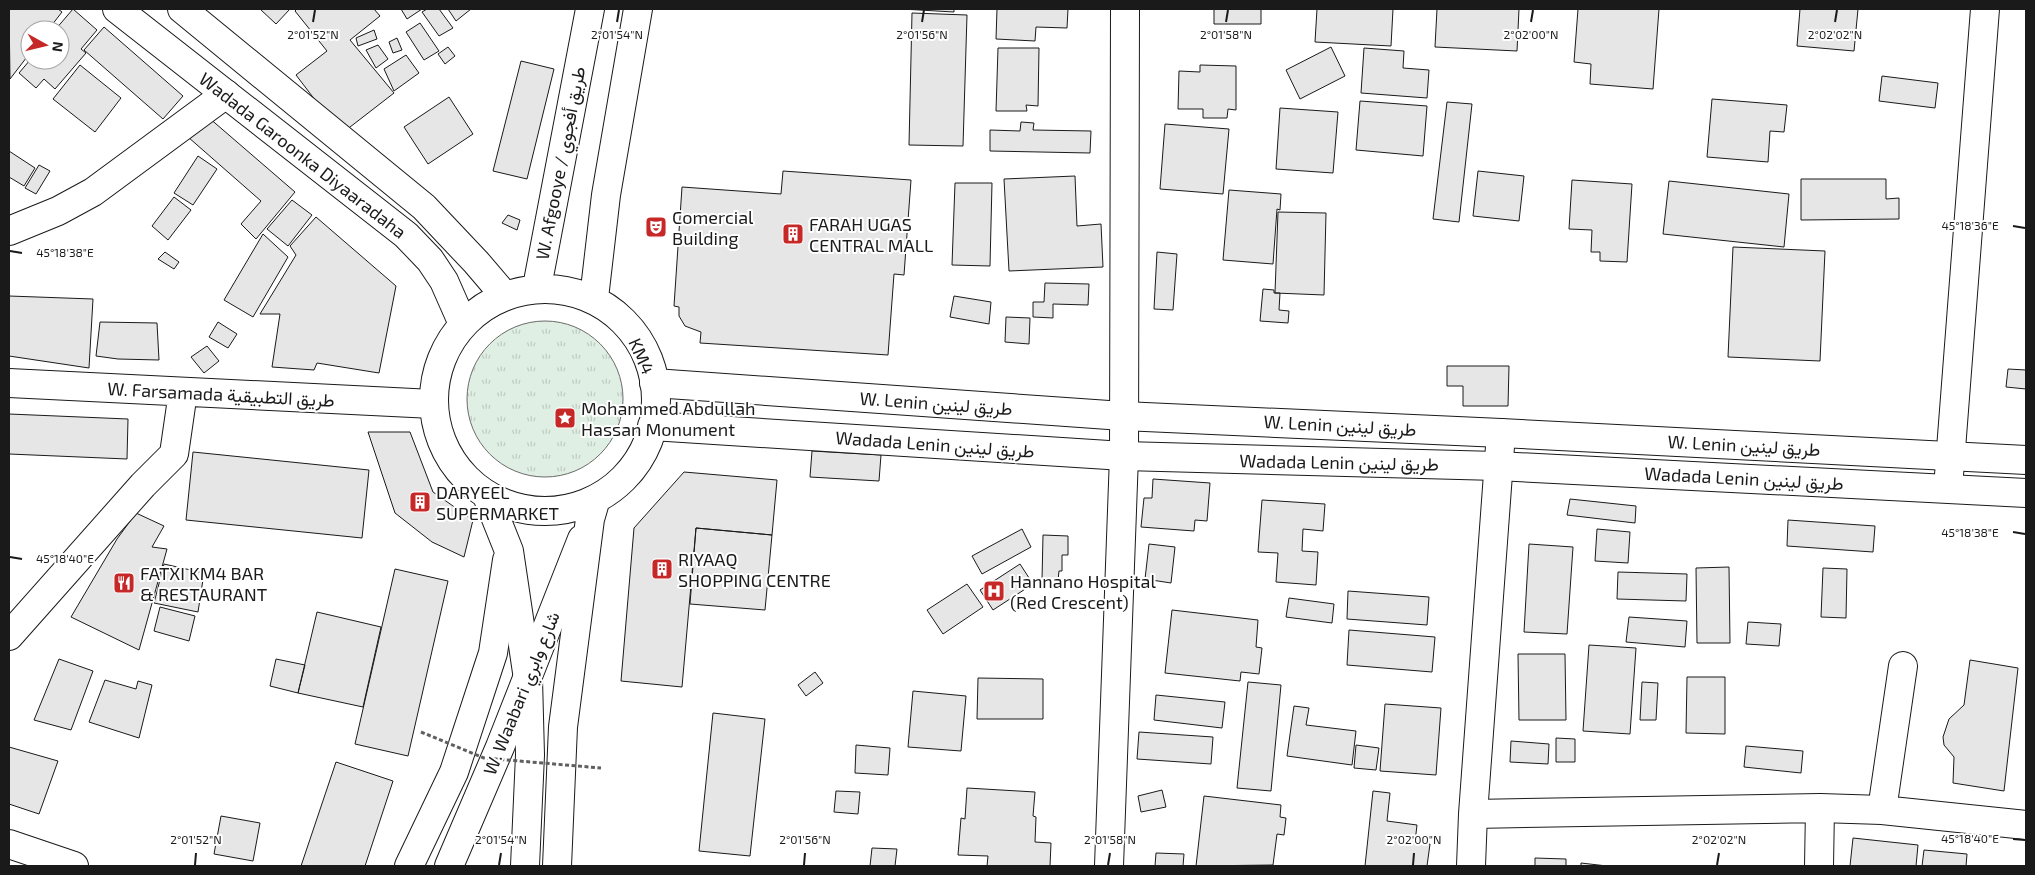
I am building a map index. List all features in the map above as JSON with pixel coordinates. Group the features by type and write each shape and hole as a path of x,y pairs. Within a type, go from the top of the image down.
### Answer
{"main road":[{"name":"Wadada Garoonka Diyaaradaha","path":"117,9 406,235 430,260 444,281 464,324"},
{"name":"Wadada Garoonka Diyaaradaha","path":"182,9 424,207 505,296"},
{"name":"W. Afgooye / طريق أفجوي","path":"537,287 590,9"},
{"path":"594,298 606,196 638,9"},
{"path":"1110,866 1124,456 1125,9"},
{"path":"1948,488 1984,9"},
{"path":"9,230 58,210 93,192 226,94"},
{"name":"KM4","path":"537,287 569,291 594,298 625,323 641,345 654,383 652,426 634,466 620,485 592,510 529,511 487,496 465,479 449,457 437,432 433,404 440,361 464,324 482,307 505,296 537,287"},
{"name":"W. Farsamada طريق التطبيقية","path":"9,383 433,404"},
{"name":"W. Lenin طريق لينين","path":"654,383 1123,416 1500,432 2026,460"},
{"path":"9,636 174,454 183,392"},
{"name":"Wadada Lenin طريق لينين","path":"652,426 1124,456 1498,466 2026,493"},
{"path":"1471,866 1500,432"},
{"path":"487,496 509,551 528,679 530,755 525,866"},
{"path":"557,866 563,727 592,510"},
{"name":"W. Waabari شارع وابري","path":"449,866 528,679 592,510"},
{"name":"W. Waabari شارع وابري","path":"409,866 454,772 493,653 509,551"},
{"path":"1882,810 1904,666"},
{"path":"1473,814 1820,808 1882,810 2026,825"},
{"path":"1819,866 1820,808"},
{"path":"9,844 74,866"}],"path":[{"path":"421,732 484,758 601,768"}],"green space":[{"path":"537,321 553,321 568,324 582,330 600,344 614,362 620,376 623,399 620,422 614,436 600,454 582,468 568,474 553,477 537,477 522,474 508,468 490,454 480,442 470,422 467,407 467,391 470,376 476,362 490,344 502,334 522,324"}],"building":[{"path":"9,9 58,9 62,12 56,20 20,20 20,66 10,79"},
{"path":"73,9 97,30 81,49 86,53 55,89 44,79 36,88 19,73 22,70 70,70 70,20 64,20"},
{"path":"260,9 290,9 276,24"},
{"path":"297,9 374,9 380,16 350,40 394,93 341,134 296,75 327,51 295,11"},
{"path":"401,9 422,9 407,19"},
{"path":"427,9 439,9 453,28 439,36 422,12"},
{"path":"448,9 471,9 456,21"},
{"path":"902,9 954,9 954,12"},
{"path":"997,9 1068,9 1067,28 1036,27 1035,41 996,39"},
{"path":"1214,9 1261,9 1261,24 1214,24"},
{"path":"1317,9 1393,9 1391,46 1315,42"},
{"path":"1437,9 1519,9 1517,51 1435,47"},
{"path":"1578,9 1659,9 1653,89 1590,84 1591,64 1574,62"},
{"path":"1800,9 1858,9 1854,51 1797,46"},
{"path":"912,13 967,15 963,146 909,145"},
{"path":"420,23 439,51 424,60 406,32"},
{"path":"104,27 183,96 163,119 84,50"},
{"path":"374,30 377,39 358,46 356,38"},
{"path":"397,38 402,50 393,53 389,42"},
{"path":"378,45 388,59 376,68 366,50"},
{"path":"448,47 455,56 445,64 438,54"},
{"path":"1331,47 1345,76 1300,99 1286,70"},
{"path":"998,48 1039,48 1038,106 1026,105 1027,111 996,111"},
{"path":"1364,48 1404,51 1403,68 1429,70 1427,98 1361,93"},
{"path":"406,55 419,73 394,91 384,69"},
{"path":"521,61 554,69 527,179 493,171"},
{"path":"80,65 121,98 95,132 53,99"},
{"path":"1200,65 1236,66 1236,110 1228,109 1227,118 1203,118 1203,109 1178,109 1179,71 1200,72"},
{"path":"1882,76 1938,83 1935,108 1879,101"},
{"path":"449,97 473,134 428,164 404,127"},
{"path":"1712,99 1787,105 1784,132 1770,131 1768,162 1707,157"},
{"path":"1360,101 1427,106 1423,156 1356,150"},
{"path":"1447,102 1472,104 1459,222 1433,219"},
{"path":"1280,108 1338,112 1333,173 1276,169"},
{"path":"208,117 295,192 256,239 241,224 261,201 188,137"},
{"path":"1021,122 1034,123 1033,130 1091,131 1090,153 990,151 990,130 1020,131"},
{"path":"1165,124 1229,129 1223,194 1160,189"},
{"path":"9,151 35,168 24,186 9,177"},
{"path":"198,156 217,169 193,205 174,193"},
{"path":"39,165 50,171 36,194 25,188"},
{"name":"FARAH UGAS CENTRAL MALL","path":"783,171 911,180 904,275 894,274 888,355 700,343 701,332 685,326 679,316 679,307 674,306 682,187 781,194"},
{"path":"1478,171 1524,176 1519,221 1473,216"},
{"path":"1075,176 1077,226 1101,224 1103,267 1009,271 1004,179"},
{"path":"1801,179 1886,179 1886,199 1899,198 1899,219 1801,220"},
{"path":"1572,180 1632,184 1627,262 1600,261 1600,252 1591,252 1592,230 1569,229"},
{"path":"1669,181 1789,194 1784,247 1663,234"},
{"path":"955,183 992,183 990,266 952,265"},
{"path":"1229,190 1281,194 1280,210 1277,209 1273,264 1223,260"},
{"path":"174,197 191,210 168,240 152,226"},
{"path":"292,200 312,215 288,246 267,229"},
{"path":"1278,212 1326,213 1324,295 1275,293"},
{"path":"508,215 520,220 517,230 502,223"},
{"path":"316,217 396,286 379,373 317,363 314,370 272,367 280,314 260,314 296,255 290,246"},
{"path":"263,234 288,257 253,317 224,300"},
{"path":"1733,247 1825,251 1820,361 1728,357"},
{"path":"165,252 179,262 174,269 158,259"},
{"path":"1157,252 1177,254 1173,310 1154,309"},
{"path":"1045,283 1089,284 1088,305 1053,304 1053,318 1033,317 1033,302 1044,302"},
{"path":"1263,289 1274,290 1274,293 1280,293 1279,310 1289,311 1288,323 1260,321"},
{"path":"9,296 93,299 89,368 9,356"},
{"path":"954,296 991,302 989,324 950,317"},
{"path":"1006,317 1030,318 1029,344 1005,342"},
{"path":"100,322 157,323 159,360 118,359 96,356"},
{"path":"218,322 237,334 228,348 209,337"},
{"path":"207,346 219,361 204,373 191,357"},
{"path":"1447,366 1509,366 1508,406 1463,406 1463,386 1447,386"},
{"path":"2008,369 2026,370 2026,389 2006,387"},
{"path":"9,414 128,419 127,459 9,454"},
{"name":"DARYEEL SUPERMARKET","path":"368,432 410,432 433,492 473,520 464,557 432,542 395,513"},
{"path":"812,451 881,455 879,481 810,477"},
{"path":"193,452 369,470 362,538 186,520"},
{"name":"RIYAAQ SHOPPING CENTRE","path":"684,472 777,480 772,535 696,528 682,687 621,681 634,528"},
{"path":"1153,479 1210,483 1207,521 1195,520 1194,531 1141,527 1144,498 1152,498"},
{"path":"1570,499 1636,506 1635,523 1567,515"},
{"path":"1262,500 1325,504 1323,531 1303,529 1302,551 1318,552 1316,585 1276,582 1278,553 1258,552"},
{"name":"FATXI KM4 BAR & RESTAURANT","path":"136,513 164,526 152,547 167,549 139,650 71,617 117,539"},
{"path":"1788,520 1875,526 1873,552 1787,546"},
{"path":"696,528 772,535 765,610 690,604"},
{"path":"1022,529 1031,547 982,574 972,556"},
{"path":"1597,529 1630,532 1628,563 1595,561"},
{"path":"1043,535 1068,536 1068,555 1062,555 1062,571 1059,571 1058,580 1042,580"},
{"path":"1149,544 1175,547 1171,583 1145,579"},
{"path":"1529,544 1573,547 1567,634 1524,632"},
{"path":"164,564 204,573 198,612 154,603"},
{"path":"1020,564 1033,584 993,610 980,590"},
{"path":"1729,567 1730,643 1697,643 1696,568"},
{"path":"1823,568 1847,569 1846,618 1821,617"},
{"path":"395,569 448,581 408,756 355,744"},
{"path":"1618,572 1687,574 1686,601 1617,599"},
{"path":"967,584 983,607 943,634 927,610"},
{"path":"1348,591 1429,597 1427,625 1347,619"},
{"path":"1289,598 1334,604 1332,623 1286,617"},
{"path":"160,607 195,616 189,641 154,631"},
{"path":"1172,610 1258,620 1256,647 1262,648 1259,674 1241,672 1240,681 1165,673"},
{"path":"317,612 381,627 363,707 298,693"},
{"path":"1629,617 1687,621 1685,647 1626,642"},
{"path":"1748,622 1781,624 1779,646 1746,644"},
{"path":"1349,630 1435,637 1432,672 1347,665"},
{"path":"1589,645 1636,648 1630,734 1583,731"},
{"path":"1518,654 1565,654 1566,720 1519,720"},
{"path":"59,659 93,671 71,730 34,720"},
{"path":"276,659 305,665 298,693 270,686"},
{"path":"1970,660 2018,668 2004,791 1953,783 1954,757 1944,745 1943,737 1949,719 1964,705"},
{"path":"815,672 823,683 806,696 798,685"},
{"path":"1687,677 1725,677 1725,734 1686,733"},
{"path":"978,678 1043,679 1043,719 977,719"},
{"path":"105,680 136,689 138,681 152,685 139,738 89,722"},
{"path":"1248,682 1281,685 1271,791 1237,788"},
{"path":"1642,682 1658,683 1656,720 1640,720"},
{"path":"913,691 966,696 961,751 908,747"},
{"path":"1156,695 1225,702 1222,728 1154,720"},
{"path":"1385,704 1441,708 1436,775 1380,771"},
{"path":"1294,706 1309,708 1306,725 1356,731 1352,765 1287,756"},
{"path":"713,713 765,719 750,856 699,851"},
{"path":"1139,732 1213,737 1211,764 1137,759"},
{"path":"1556,738 1575,739 1575,762 1556,762"},
{"path":"1511,741 1549,744 1548,764 1510,762"},
{"path":"856,745 890,748 888,775 855,773"},
{"path":"1356,745 1379,748 1376,770 1354,768"},
{"path":"1746,746 1803,751 1801,773 1744,767"},
{"path":"9,747 58,761 39,814 9,804"},
{"path":"336,762 393,781 365,866 301,866"},
{"path":"967,788 1035,792 1033,816 1036,817 1035,842 1051,843 1050,866 987,866 988,856 958,855 961,818 965,819"},
{"path":"1162,790 1166,807 1141,812 1138,796"},
{"path":"836,791 860,792 858,814 834,812"},
{"path":"1373,791 1390,793 1387,821 1417,825 1415,842 1430,844 1427,866 1365,866"},
{"path":"1204,796 1281,805 1280,817 1286,818 1284,835 1277,834 1273,865 1196,866"},
{"path":"221,816 260,823 253,861 214,854"},
{"path":"1853,838 1918,845 1916,866 1850,866"},
{"path":"872,848 897,849 895,866 870,866"},
{"path":"1924,850 1967,854 1966,866 1922,866"},
{"path":"1156,853 1184,854 1183,866 1155,866"},
{"path":"1535,858 1566,859 1566,866 1535,866"},
{"path":"1581,863 1607,866 1581,866"}],"place":[{"name":"Comercial Building","path":"656,227"},
{"name":"FARAH UGAS CENTRAL MALL","path":"793,234"},
{"name":"Mohammed Abdullah Hassan Monument","path":"565,418"},
{"name":"DARYEEL SUPERMARKET","path":"420,502"},
{"name":"RIYAAQ SHOPPING CENTRE","path":"662,569"},
{"name":"FATXI KM4 BAR & RESTAURANT","path":"124,583"},
{"name":"Hannano Hospital (Red Crescent)","path":"994,591"}]}
